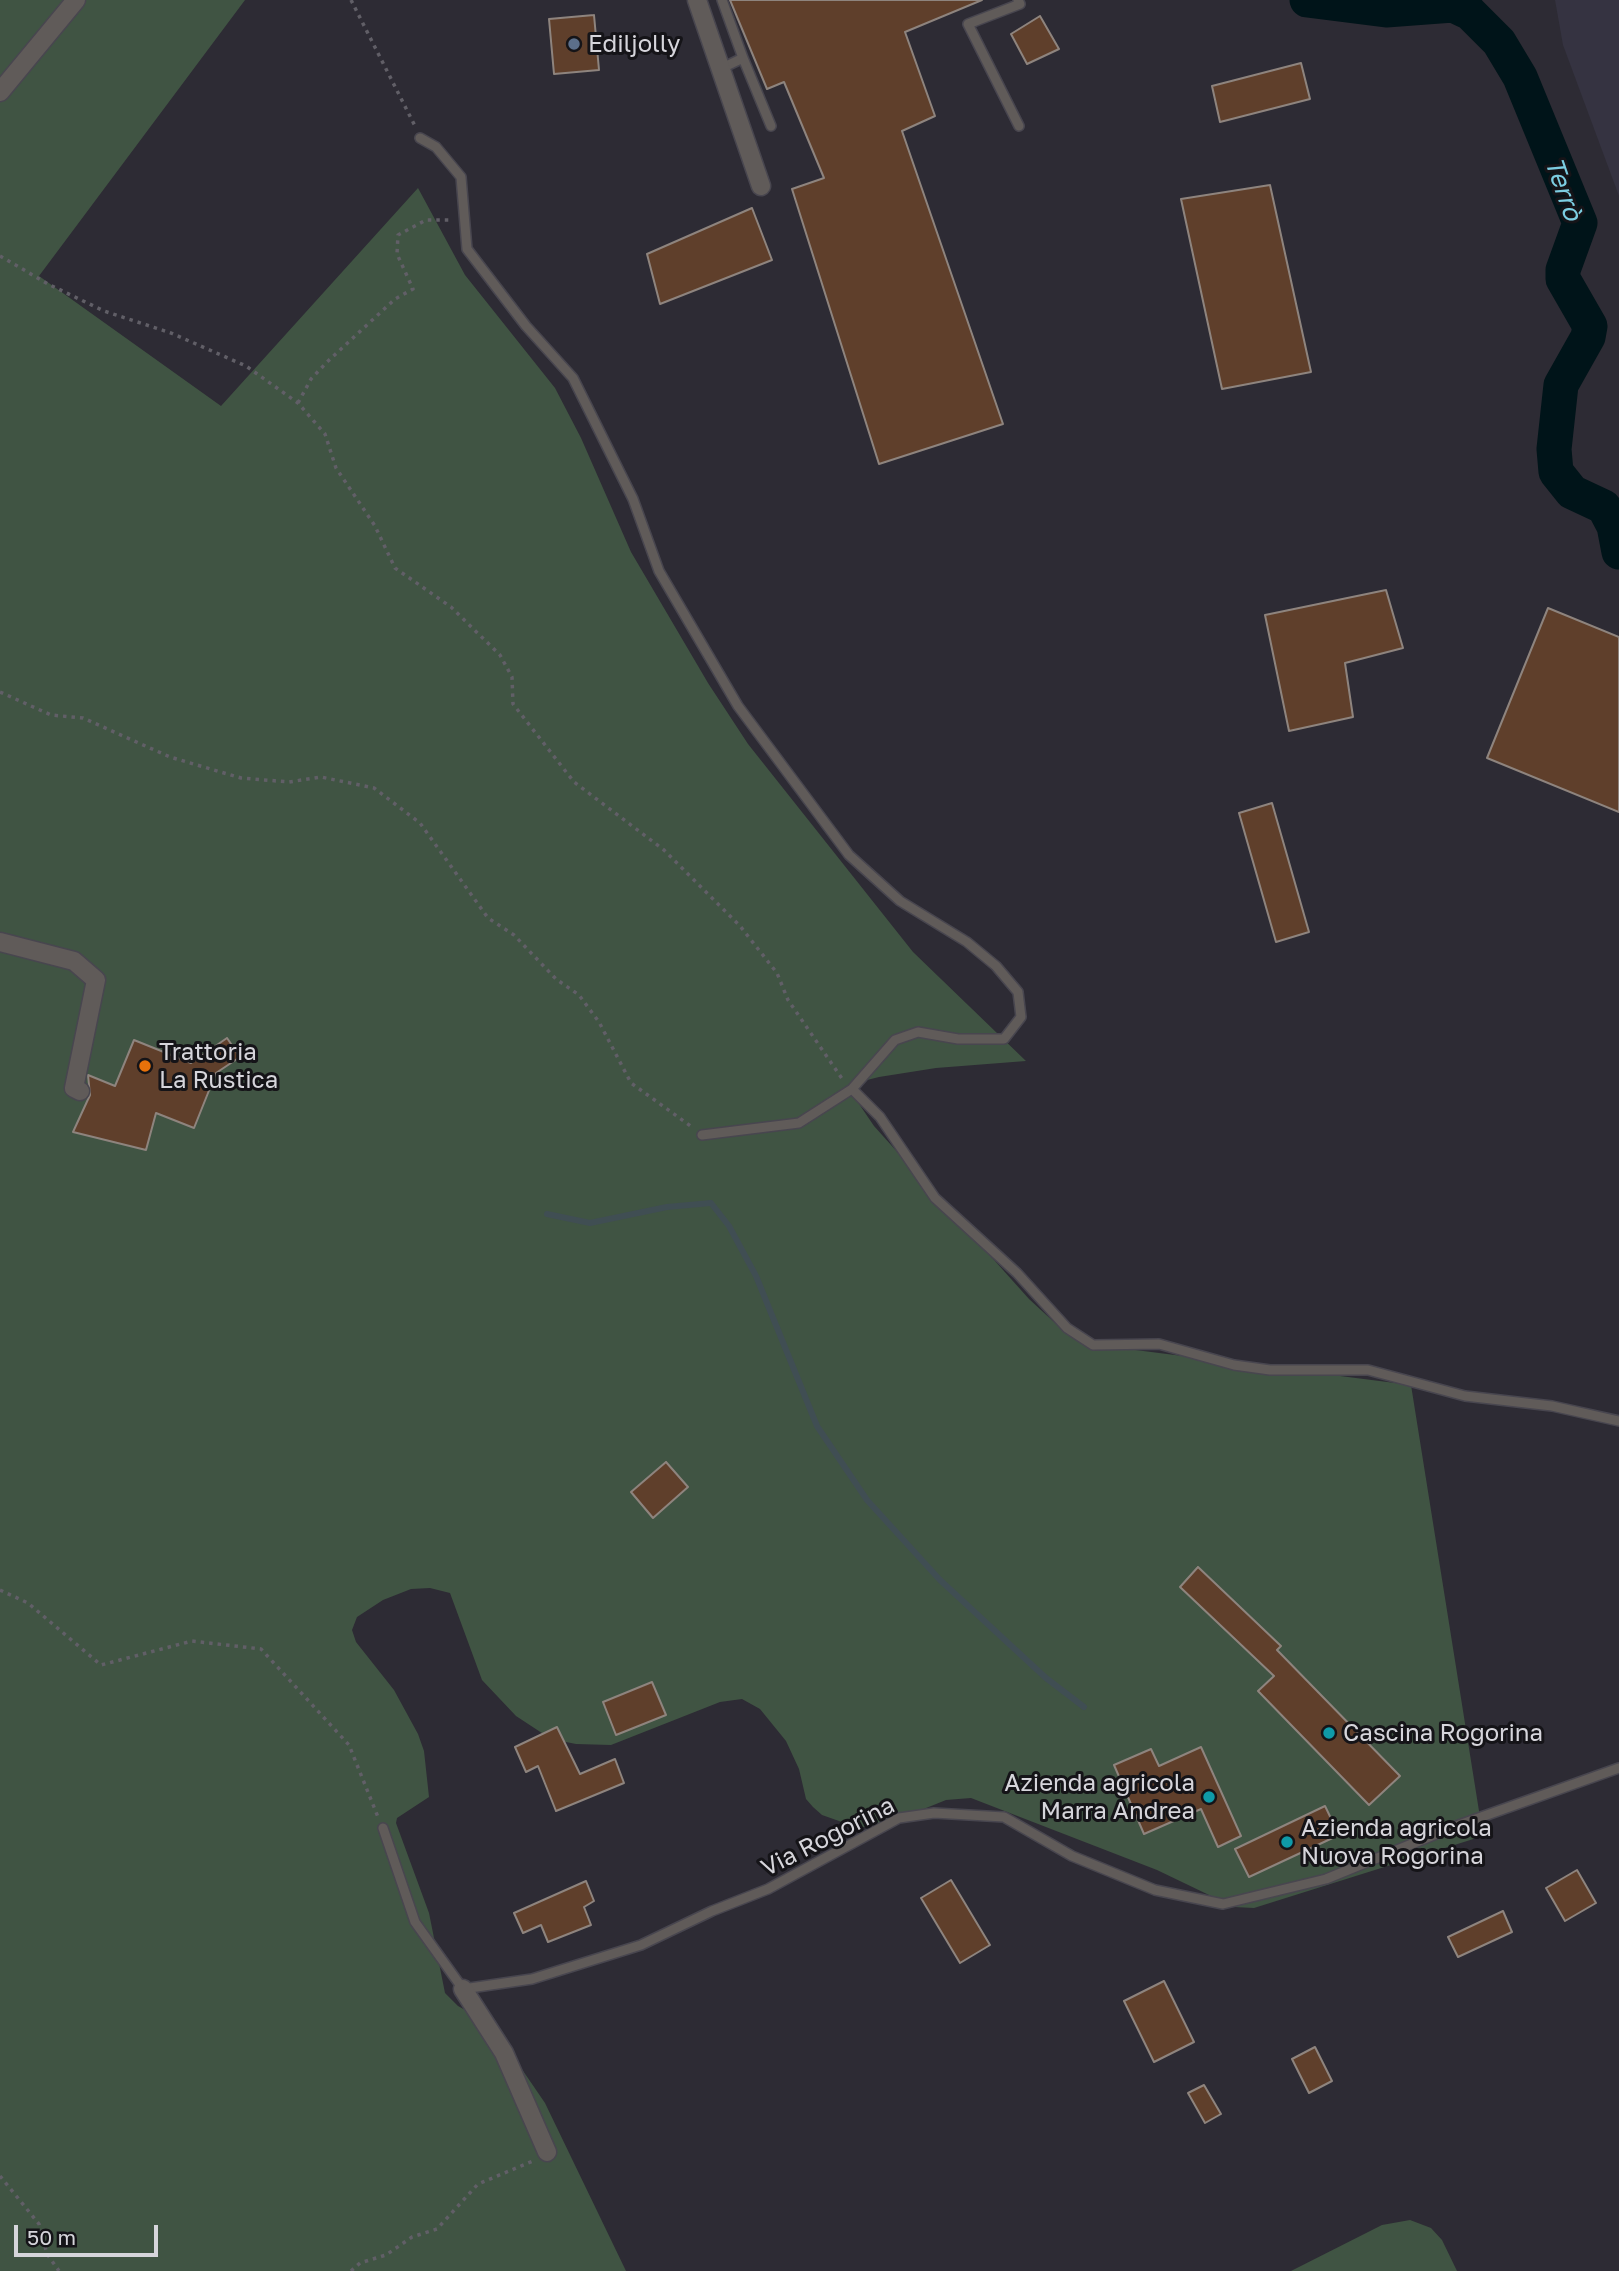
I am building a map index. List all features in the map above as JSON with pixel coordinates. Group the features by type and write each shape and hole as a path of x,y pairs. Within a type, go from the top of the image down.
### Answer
{"street":[{"path":"0,92 75,0"},
{"path":"697,0 761,186"},
{"path":"0,942 74,961 96,980 74,1088 80,1091"},
{"path":"463,1989 504,2053 547,2152"}],"lane":[{"path":"722,0 771,126"},
{"path":"1018,0 1020,4 968,24 1019,125"},
{"path":"719,70 743,58"},
{"path":"421,138 436,147 461,177 467,250 526,326 573,378 633,499 659,571 738,706 849,855 900,901 967,942 996,966 1018,992 1021,1017 1004,1039 958,1040 918,1032 895,1040 852,1089 799,1123 702,1135"},
{"path":"852,1089 880,1117 935,1198 1017,1273 1067,1328 1093,1345 1158,1344 1234,1365 1270,1370 1368,1370 1465,1396 1552,1406 1619,1421"},
{"name":"Via Rogorina","path":"463,1989 532,1979 640,1945 712,1911 768,1889 899,1818 934,1814 1004,1817 1072,1856 1155,1890 1223,1904 1326,1879 1456,1826 1619,1768"},
{"path":"383,1828 415,1922 463,1989"}],"path":[{"path":"351,0 421,138"},
{"path":"298,403 312,379 327,362 395,299 413,289 397,254 398,235 426,220 454,220"},
{"path":"0,256 48,284 104,311 171,332 246,366 298,403 325,434 336,468 375,526 395,568 451,607 500,655 512,677 513,704 574,782 664,850 740,926 777,974 788,1000 831,1059 840,1076 852,1089"},
{"path":"0,692 51,715 83,718 170,757 241,778 289,782 321,777 374,788 420,823 488,918 514,935 556,979 579,995 600,1022 631,1083 702,1135"},
{"path":"0,1590 28,1604 101,1665 192,1641 261,1649 349,1745 383,1828"},
{"path":"351,2271 360,2263 386,2255 412,2236 437,2229 478,2183 530,2163 547,2152"},
{"path":"0,2176 39,2224 47,2254 59,2271"}],"shaded area":[{"path":"1555,0 1619,0 1619,196 1563,45"}],"green space":[{"path":"0,0 245,0 39,276 221,406 418,188 465,275 555,388 581,438 631,552 708,683 748,744 913,952 1026,1061 936,1068 879,1077 863,1081 853,1095 874,1126 1029,1299 1055,1323 1080,1339 1104,1346 1411,1385 1483,1836 1254,1908 1234,1907 1157,1870 971,1798 946,1800 879,1827 856,1827 822,1815 813,1807 806,1799 799,1769 786,1741 760,1709 742,1699 720,1702 611,1745 576,1744 551,1739 516,1716 482,1680 450,1593 430,1588 411,1589 383,1600 357,1617 352,1630 356,1642 394,1690 418,1734 424,1751 429,1797 397,1818 396,1823 429,1913 445,1993 458,2006 491,2024 545,2103 626,2271 0,2271"},
{"path":"1410,2220 1431,2228 1442,2240 1457,2271 1291,2271 1382,2225"}],"building":[{"path":"730,0 982,0 905,32 935,116 902,131 1003,424 879,464 792,189 824,178 784,82 767,89"},
{"name":"Ediljolly","path":"594,15 599,70 554,74 549,19"},
{"path":"1040,16 1059,49 1027,64 1011,34"},
{"path":"1301,63 1310,99 1220,122 1212,86"},
{"path":"1270,185 1311,372 1222,389 1181,199"},
{"path":"752,208 772,260 660,304 647,254"},
{"path":"1386,590 1403,648 1345,663 1353,717 1289,731 1265,615"},
{"path":"1548,608 1619,637 1619,812 1487,758"},
{"path":"1272,803 1309,932 1276,942 1239,813"},
{"path":"227,1038 240,1057 216,1073 194,1128 156,1113 146,1150 73,1132 90,1095 88,1075 115,1086 134,1040 191,1063"},
{"path":"666,1462 688,1487 653,1518 631,1492"},
{"name":"Cascina Rogorina","path":"1198,1567 1281,1646 1277,1650 1400,1776 1369,1805 1258,1691 1274,1676 1180,1587"},
{"path":"652,1682 666,1715 616,1735 603,1702"},
{"path":"557,1727 580,1774 615,1759 624,1783 556,1811 538,1766 526,1772 515,1747"},
{"path":"1201,1747 1241,1836 1218,1847 1201,1809 1144,1834 1114,1765 1151,1749 1159,1766"},
{"name":"Azienda agricola Nuova Rogorina","path":"1325,1806 1339,1835 1249,1877 1235,1849"},
{"path":"1577,1870 1596,1903 1565,1921 1546,1888"},
{"path":"951,1880 990,1945 960,1963 921,1898"},
{"path":"586,1881 594,1901 584,1907 591,1925 548,1942 541,1925 523,1933 514,1913"},
{"path":"1503,1911 1512,1932 1458,1957 1448,1937"},
{"path":"1164,1981 1194,2042 1154,2062 1124,2001"},
{"path":"1315,2047 1332,2081 1309,2093 1292,2059"},
{"path":"1204,2085 1221,2114 1205,2123 1188,2093"}],"waterway":[{"name":"Terrò","path":"1307,0 1386,10 1453,5 1470,13 1499,42 1520,77 1580,223 1563,270 1563,279 1590,326 1588,337 1561,385 1554,449 1556,472 1572,492 1604,507 1614,526 1619,552"},
{"path":"547,1214 590,1223 667,1207 711,1203 729,1226 756,1276 817,1426 867,1500 940,1580 1046,1678 1084,1707"}],"place":[{"name":"Ediljolly","path":"574,44"},
{"name":"Trattoria La Rustica","path":"145,1066"},
{"name":"Cascina Rogorina","path":"1329,1733"},
{"name":"Azienda agricola Marra Andrea","path":"1209,1797"},
{"name":"Azienda agricola Nuova Rogorina","path":"1287,1842"}]}
